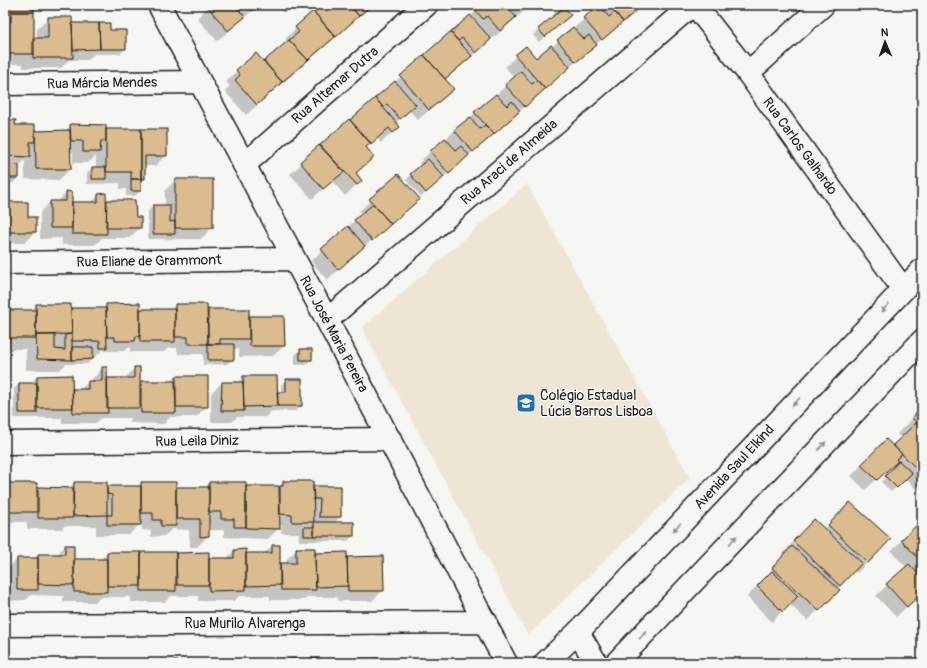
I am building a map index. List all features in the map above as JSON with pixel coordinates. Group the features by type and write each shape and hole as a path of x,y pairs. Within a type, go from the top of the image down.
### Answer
{"street":[{"name":"Rua José Maria Pereira","path":"159,5 390,439 506,663"},
{"name":"Rua Altemar Dutra","path":"244,165 426,5"},
{"name":"Rua Carlos Galhardo","path":"693,5 748,73 903,289"},
{"name":"Rua Araci de Almeida","path":"327,320 693,5"},
{"path":"748,73 823,5"},
{"name":"Rua Márcia Mendes","path":"5,84 200,82"},
{"name":"Rua Eliane de Grammont","path":"5,263 294,259"},
{"name":"Avenida Saul Elkind","path":"545,663 578,632 922,270"},
{"path":"616,663 922,340"},
{"name":"Rua Leila Diniz","path":"5,443 390,439"},
{"name":"Rua Murilo Alvarenga","path":"5,625 486,622"},
{"path":"578,632 596,663"}],"shaded area":[{"name":"Colégio Estadual Lúcia Barros Lisboa","path":"527,184 690,478 528,635 362,328"}],"building":[{"path":"5,5 34,5 34,12 5,12"},
{"path":"235,5 245,17 228,31 207,6"},
{"path":"246,5 259,5 252,11"},
{"path":"318,5 349,5 359,16 336,37 312,10"},
{"path":"349,5 372,5 359,16"},
{"path":"481,5 505,5 516,17 500,31 487,16 483,19 475,10"},
{"path":"599,5 609,17 615,12 623,22 602,40 583,18"},
{"path":"617,5 643,5 623,22 615,12 620,8"},
{"path":"564,7 571,15 545,37 538,29"},
{"path":"313,11 335,37 308,60 289,40 299,32 295,27"},
{"path":"11,12 34,12 34,54 5,54 5,22 11,22"},
{"path":"470,15 491,39 476,53 462,38 458,41 451,32"},
{"path":"48,17 72,17 73,58 33,58 33,38 48,38"},
{"path":"72,23 99,23 100,49 73,50"},
{"path":"99,23 110,23 110,30 126,30 126,49 100,49"},
{"path":"573,27 584,39 589,35 597,45 576,62 557,40"},
{"path":"450,32 472,56 445,79 424,55"},
{"path":"289,40 308,60 282,82 264,61"},
{"path":"551,45 570,67 545,89 515,55 526,46 536,58"},
{"path":"256,53 282,82 257,105 235,80 240,75 236,70"},
{"path":"424,55 454,89 429,110 400,76"},
{"path":"521,71 532,84 537,80 545,89 525,107 505,85"},
{"path":"395,81 416,105 400,119 387,104 383,107 375,98"},
{"path":"496,94 507,106 512,101 520,111 494,134 474,112"},
{"path":"375,98 400,127 393,133 389,128 371,144 350,120"},
{"path":"470,117 480,129 485,125 494,134 473,152 454,130"},
{"path":"349,119 371,143 366,147 374,157 356,173 362,181 357,185 320,145"},
{"path":"5,120 16,120 15,125 35,125 35,142 30,142 30,157 5,156"},
{"path":"70,124 106,125 106,141 101,141 100,152 83,152 83,141 71,141"},
{"path":"106,129 141,129 141,179 131,179 131,172 106,172"},
{"path":"141,129 167,129 167,156 145,156 145,179 141,179"},
{"path":"70,130 71,169 36,169 35,131"},
{"path":"445,138 456,150 461,146 469,155 449,174 430,151"},
{"path":"319,145 344,172 323,189 300,162"},
{"path":"428,159 444,177 426,193 410,174"},
{"path":"5,164 19,165 19,178 5,178"},
{"path":"92,167 106,167 106,179 92,179"},
{"path":"398,174 420,199 391,224 369,199"},
{"path":"131,179 141,179 141,191 131,191"},
{"path":"175,179 213,179 213,228 175,228"},
{"path":"66,191 72,192 72,228 50,228 50,201 66,201"},
{"path":"106,193 107,234 72,234 72,202 98,202 98,194"},
{"path":"107,200 135,200 136,217 141,217 141,228 106,228"},
{"path":"5,202 28,202 28,217 36,217 36,232 5,232"},
{"path":"373,204 391,224 372,241 354,220"},
{"path":"153,205 170,205 170,222 175,221 175,234 153,234"},
{"path":"348,226 365,246 338,270 321,249"},
{"path":"140,303 140,336 136,336 135,341 115,341 115,337 107,337 106,304"},
{"path":"36,304 71,304 72,334 36,335"},
{"path":"175,304 207,304 208,344 188,344 188,337 175,337"},
{"path":"71,308 106,308 107,348 100,348 100,341 72,341"},
{"path":"140,309 175,309 175,342 140,342"},
{"path":"208,309 249,309 249,339 220,339 220,344 208,344"},
{"path":"5,310 36,310 36,338 5,338"},
{"path":"249,316 284,316 285,346 250,346"},
{"path":"72,334 72,360 37,359 36,335 55,335 55,349 65,350 65,335"},
{"path":"208,344 234,344 234,360 208,360"},
{"path":"72,347 93,347 93,359 72,360"},
{"path":"300,349 312,349 312,360 300,360"},
{"path":"102,367 107,367 108,413 73,413 72,389 88,389 88,381 102,381"},
{"path":"134,367 140,367 140,408 107,408 107,378 134,378"},
{"path":"72,375 73,408 37,408 37,376"},
{"path":"176,376 208,376 208,407 176,407"},
{"path":"243,376 277,376 278,406 244,407"},
{"path":"286,379 302,379 302,406 278,406 277,392 286,392"},
{"path":"141,381 175,381 176,413 141,413"},
{"path":"222,382 243,382 244,411 221,411"},
{"path":"19,383 37,383 37,413 19,413"},
{"path":"922,407 922,427 912,418"},
{"path":"916,423 922,429 922,474 893,445"},
{"path":"886,439 902,454 896,459 898,461 877,480 861,465"},
{"path":"899,461 912,473 897,488 885,476"},
{"path":"283,481 313,481 314,522 292,522 292,515 280,514 280,486 283,486"},
{"path":"74,482 107,482 107,515 73,516"},
{"path":"141,482 176,482 176,526 161,526 161,520 153,520 153,513 141,513"},
{"path":"209,482 246,482 246,527 234,527 234,519 221,519 221,512 209,512"},
{"path":"5,483 37,483 37,512 5,512"},
{"path":"107,486 141,486 141,525 107,525 107,515 112,515 112,495 107,494"},
{"path":"246,486 279,486 280,529 246,528"},
{"path":"313,486 341,486 341,517 319,517 320,499 314,499"},
{"path":"38,487 73,488 73,518 38,518"},
{"path":"176,487 209,487 209,536 200,537 200,519 176,519"},
{"path":"850,502 891,539 868,563 828,525"},
{"path":"814,519 862,563 840,586 793,541"},
{"path":"314,522 354,522 354,536 314,536"},
{"path":"919,523 922,526 922,562 901,540"},
{"path":"304,527 314,527 314,536 304,536"},
{"path":"65,545 74,545 74,585 38,584 38,554 65,554"},
{"path":"272,545 280,545 280,585 246,586 246,553 272,553"},
{"path":"792,546 840,590 819,611 772,568"},
{"path":"296,548 315,548 316,590 281,590 280,563 296,563"},
{"path":"246,549 246,590 209,591 209,558 234,558 234,550"},
{"path":"107,552 141,552 141,586 107,586"},
{"path":"141,552 176,552 176,591 141,591"},
{"path":"209,552 209,585 177,585 176,553"},
{"path":"347,552 348,586 316,587 315,553"},
{"path":"383,556 384,591 348,591 347,557"},
{"path":"17,558 38,558 38,590 17,590"},
{"path":"74,559 107,559 107,592 74,592"},
{"path":"909,564 922,578 922,593 907,607 886,584"},
{"path":"772,571 798,596 783,612 757,586"},
{"path":"385,658 385,663 350,663 350,659"},
{"path":"6,659 39,659 39,663 6,663"},
{"path":"288,659 316,659 316,663 288,663"},
{"path":"316,659 349,659 349,663 316,663"},
{"path":"216,660 246,660 246,663 216,663"},
{"path":"254,660 281,660 281,663 254,663"},
{"path":"74,661 107,661 107,663 74,663"},
{"path":"143,661 178,661 178,663 143,663"}],"place":[{"name":"Colégio Estadual Lúcia Barros Lisboa","path":"526,403"}]}
